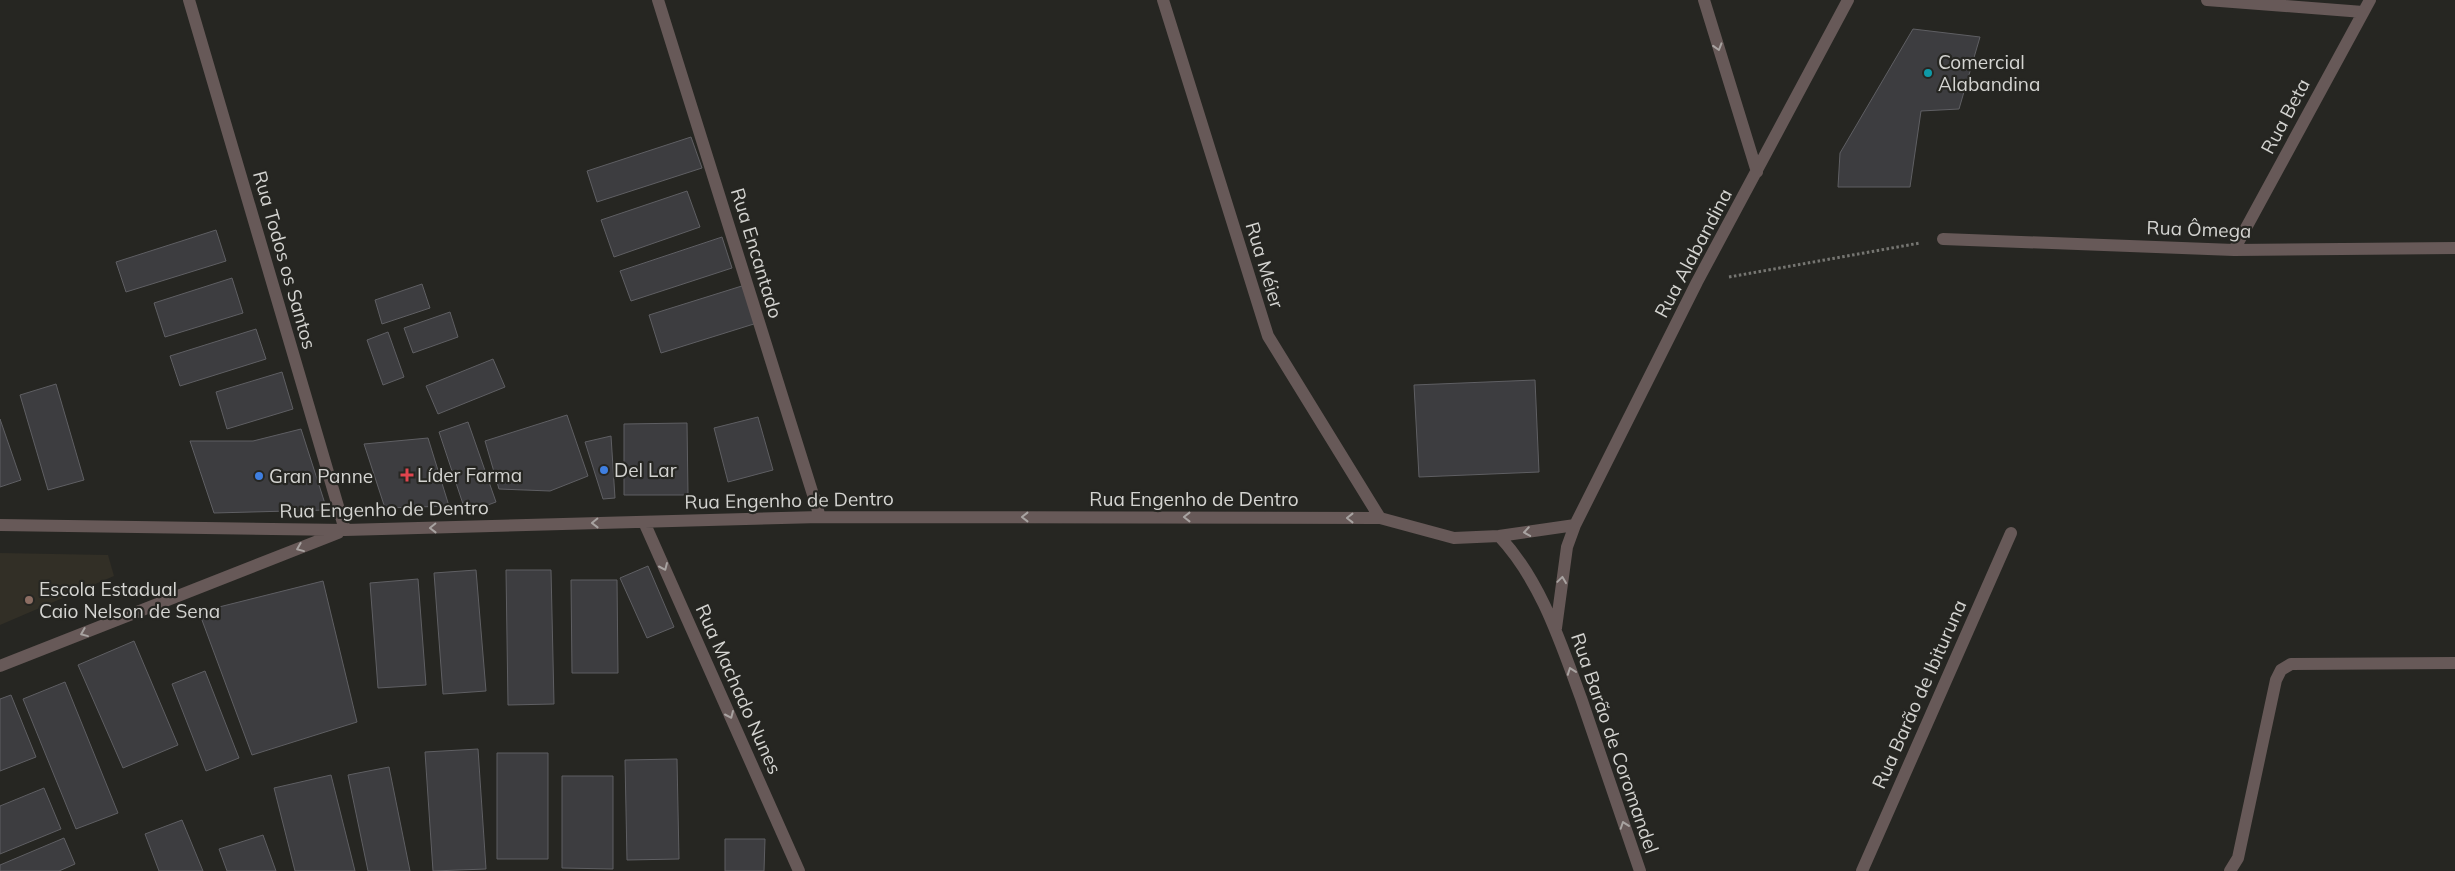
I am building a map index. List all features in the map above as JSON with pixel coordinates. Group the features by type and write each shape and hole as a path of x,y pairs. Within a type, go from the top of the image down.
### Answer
{"street":[{"name":"Rua Todos os Santos","path":"190,0 346,530"},
{"name":"Rua Encantado","path":"658,0 820,517"},
{"name":"Rua Méier","path":"1164,0 1268,336 1380,518"},
{"path":"1704,0 1757,172"},
{"name":"Rua Alabandina","path":"1575,525 1697,282 1848,0"},
{"path":"2207,0 2362,12"},
{"name":"Rua Beta","path":"2234,250 2370,0"},
{"name":"Rua Ômega","path":"1943,239 2234,250 2455,248"},
{"name":"Rua Engenho de Dentro","path":"0,525 346,530 820,517 1380,518 1454,538 1499,536 1575,525"},
{"name":"Rua Machado Nunes","path":"644,522 799,871"},
{"name":"Rua Barão de Coromandel","path":"1556,628 1567,547 1575,525"},
{"path":"0,666 346,530"},
{"name":"Rua Barão de Ibituruna","path":"1862,871 2011,533"},
{"name":"Rua Barão de Coromandel","path":"1499,536 1526,570 1556,628 1640,871"},
{"path":"2230,871 2238,858 2276,680 2281,670 2291,664 2455,663"}],"path":[{"path":"1697,282 1943,239"}],"shaded area":[{"name":"Escola Estadual Caio Nelson de Sena","path":"0,553 108,555 114,576 0,625"}],"building":[{"name":"Comercial Alabandina","path":"1913,29 1980,37 1959,109 1921,111 1910,187 1838,187 1840,153"},
{"path":"691,137 702,168 597,202 587,171"},
{"path":"687,191 700,227 614,257 601,220"},
{"path":"216,230 226,261 126,292 116,262"},
{"path":"722,237 732,268 631,301 620,271"},
{"path":"232,278 243,313 165,337 154,303"},
{"path":"422,284 430,308 382,324 375,300"},
{"path":"745,285 757,323 661,353 649,315"},
{"path":"450,312 458,337 413,353 404,328"},
{"path":"256,329 266,359 180,386 170,356"},
{"path":"388,332 404,377 383,385 367,340"},
{"path":"493,359 505,387 438,414 426,386"},
{"path":"282,372 293,409 227,429 216,392"},
{"path":"1535,380 1539,472 1419,477 1414,385"},
{"path":"56,384 84,480 48,490 20,395"},
{"path":"567,415 588,476 550,491 499,489 485,441"},
{"path":"758,417 773,470 728,482 714,428"},
{"path":"0,419 21,480 0,487"},
{"path":"468,422 496,502 466,513 439,432"},
{"path":"687,423 688,495 624,495 624,424"},
{"name":"Gran Panne","path":"301,429 327,510 214,513 190,441 253,441"},
{"name":"Del Lar","path":"611,436 615,498 603,499 585,442"},
{"name":"Líder Farma","path":"428,438 449,506 385,508 364,444"},
{"path":"648,566 674,627 647,638 620,578"},
{"path":"476,570 486,691 443,694 434,573"},
{"path":"506,570 551,570 554,704 508,705"},
{"path":"418,579 426,685 378,688 370,583"},
{"path":"571,580 617,580 618,673 572,673"},
{"path":"323,581 357,722 252,755 199,612"},
{"path":"134,641 178,745 123,768 78,665"},
{"path":"205,671 239,758 206,771 172,684"},
{"path":"65,682 118,813 76,829 23,699"},
{"path":"11,695 36,757 0,771 0,699"},
{"path":"478,749 486,869 433,871 425,752"},
{"path":"497,753 548,753 548,859 497,859"},
{"path":"677,759 679,859 627,860 625,760"},
{"path":"389,767 410,871 368,871 348,775"},
{"path":"331,775 355,871 295,871 274,788"},
{"path":"562,776 613,776 613,869 562,868"},
{"path":"44,788 61,829 0,854 0,806"},
{"path":"182,820 203,871 159,871 145,834"},
{"path":"263,835 276,871 227,871 219,849"},
{"path":"64,838 75,864 59,871 0,871 0,865"},
{"path":"725,839 765,839 764,871 725,871"}],"place":[{"name":"Comercial Alabandina","path":"1928,73"},
{"name":"Del Lar","path":"604,470"},
{"name":"Líder Farma","path":"407,475"},
{"name":"Gran Panne","path":"259,476"},
{"name":"Escola Estadual Caio Nelson de Sena","path":"29,600"}]}
